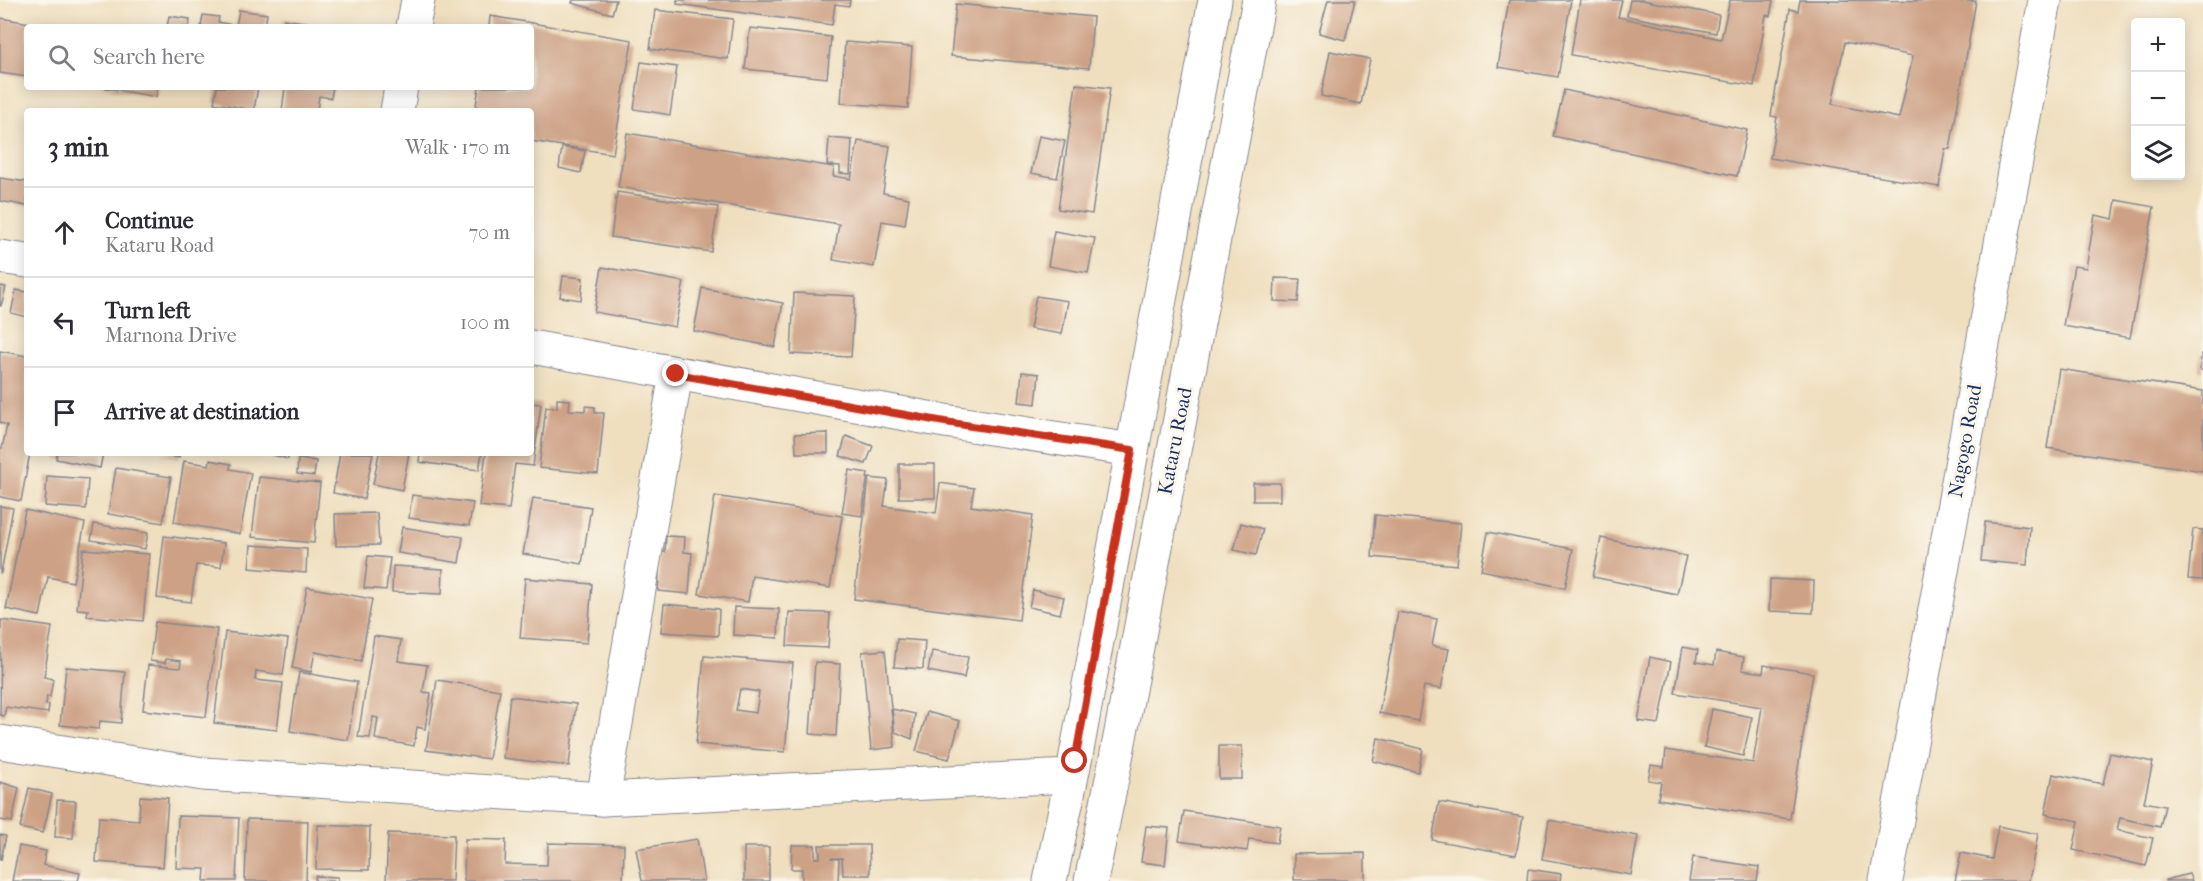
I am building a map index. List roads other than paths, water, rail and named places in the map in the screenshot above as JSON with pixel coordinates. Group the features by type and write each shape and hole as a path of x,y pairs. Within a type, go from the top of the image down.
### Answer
{"street":[{"path":"414,24 418,0"},
{"name":"Kataru Road","path":"1050,881 1215,0"},
{"name":"Kataru Road","path":"1091,881 1258,0"},
{"name":"Nagogo Road","path":"1886,881 2045,0"},
{"path":"398,108 400,90"},
{"path":"0,257 24,261"},
{"path":"534,348 945,422 1132,450"},
{"path":"603,799 676,374"},
{"path":"0,742 203,774 603,799 1071,776"}]}
